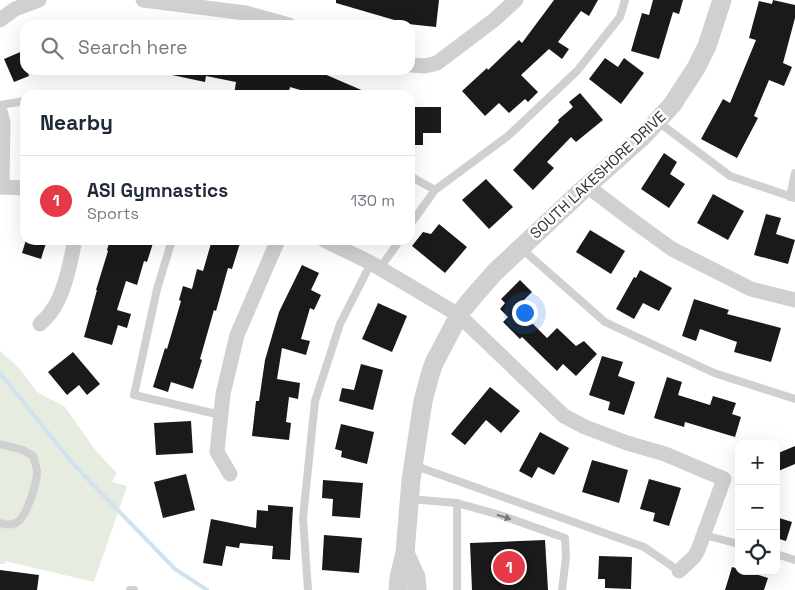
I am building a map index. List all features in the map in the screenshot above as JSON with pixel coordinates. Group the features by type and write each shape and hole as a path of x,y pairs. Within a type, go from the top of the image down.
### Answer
{"street":[{"path":"0,20 15,9 39,0"},
{"path":"143,0 218,5 272,20"},
{"path":"415,65 425,66 437,63 494,20 516,0"},
{"name":"SOUTH LAKESHORE DRIVE","path":"398,590 405,553 413,465 423,401 434,363 459,316 484,284 520,248 641,138 672,105 696,68 707,46 722,0"},
{"path":"0,111 2,122 1,187 20,188"},
{"path":"587,186 672,249 751,289 795,300"},
{"path":"40,324 50,314 57,302 68,271 74,245"},
{"path":"230,474 217,452 223,394 237,335 276,245"},
{"path":"334,245 375,266 459,316 564,416 584,427 627,443 665,454 724,479 698,550 694,557 679,571"},
{"name":"SOUTH LAKESHORE DRIVE","path":"405,553 416,577 417,590"}],"lane":[{"path":"415,218 435,190 508,136 577,71 620,17 625,0"},
{"path":"0,104 20,102"},
{"path":"657,120 730,176 792,198 795,173"},
{"path":"415,179 435,190"},
{"path":"170,245 157,289 134,395 221,415"},
{"path":"308,590 303,518 314,401 340,324 375,266 395,245"},
{"path":"520,248 606,322 714,373 795,399"},
{"path":"0,444 23,450 33,456 37,471 33,491 23,517 17,523 4,525 0,523"},
{"path":"413,465 644,547 679,571"},
{"path":"409,499 457,503 500,515 566,538 562,590"},
{"path":"457,503 457,590"},
{"path":"704,534 735,543"},
{"path":"780,555 795,560"}],"shaded area":[{"path":"0,351 20,369 37,392 65,407 96,451 117,473 112,482 127,486 94,582 5,561 5,564 0,564"}],"building":[{"path":"336,0 439,0 436,27 415,25 415,20 394,20 336,3"},
{"path":"554,0 598,0 589,16 581,11 558,42 569,49 562,59 549,49 521,75 538,92 528,102 525,99 509,113 499,103 485,116 462,91 487,68 488,70 519,40 522,43"},
{"path":"653,0 683,0 679,14 673,12 659,59 631,51 642,13 649,15"},
{"path":"773,0 795,5 795,18 783,63 792,67 784,86 769,80 754,116 758,118 737,158 701,139 723,99 730,103 756,40 749,38 759,1 772,4"},
{"path":"20,52 20,75 29,76 14,82 4,59"},
{"path":"605,58 618,67 624,58 644,73 621,104 589,79"},
{"path":"172,75 327,75 361,90 300,90 290,87 289,90 235,90 236,82 206,76 205,82"},
{"path":"580,93 603,120 576,142 571,137 547,162 554,168 533,190 513,170 559,122 558,120 573,107 569,102"},
{"path":"415,107 441,107 441,133 423,133 423,145 415,145"},
{"path":"664,153 677,162 670,174 685,184 669,208 641,189"},
{"path":"486,179 513,207 489,229 462,200"},
{"path":"713,194 744,211 728,240 697,223"},
{"path":"766,214 781,218 776,234 795,240 788,264 754,255"},
{"path":"439,224 467,247 445,273 412,246 415,245 423,232 431,234"},
{"path":"590,230 625,251 611,274 576,252"},
{"path":"24,245 45,245 41,259 22,253"},
{"path":"108,245 152,245 147,262 144,261 137,285 126,281 117,310 131,314 127,328 118,325 112,345 84,337"},
{"path":"211,245 239,245 232,269 228,268 216,311 214,310 193,389 171,382 168,392 153,387 165,348 167,349 181,301 179,300 183,286 192,289 197,269 203,271"},
{"path":"302,265 319,273 311,290 321,295 314,310 310,308 301,339 310,341 306,355 282,348 277,379 300,383 298,399 289,397 286,422 291,423 289,440 252,436 256,401 259,401 265,360 279,312"},
{"path":"640,270 672,288 659,311 643,303 634,319 616,309"},
{"path":"520,280 532,292 524,300 534,310 527,318 547,338 557,328 576,346 584,341 597,354 576,376 563,364 557,371 522,337 520,339 503,322 508,317 500,309 505,303 501,299"},
{"path":"694,299 729,310 727,314 781,328 771,362 734,352 737,342 700,329 696,341 682,336"},
{"path":"378,303 407,316 392,352 362,339"},
{"path":"73,352 100,384 87,395 79,385 67,395 48,372"},
{"path":"602,356 623,362 618,376 635,382 624,415 608,410 610,402 589,395"},
{"path":"361,364 383,370 373,410 339,401 342,388 354,390"},
{"path":"667,377 682,382 678,395 710,405 713,396 736,403 732,414 741,417 735,437 685,422 684,427 654,418"},
{"path":"490,387 520,411 501,433 486,420 465,445 451,434"},
{"path":"191,421 193,453 156,455 154,423"},
{"path":"341,424 374,432 367,464 341,457 342,451 335,449"},
{"path":"540,432 569,448 554,475 538,467 532,478 519,471"},
{"path":"795,446 795,464 780,470 780,452"},
{"path":"592,460 628,470 619,503 582,492"},
{"path":"186,474 195,510 163,518 154,482"},
{"path":"649,479 681,488 669,526 653,521 655,513 640,509"},
{"path":"323,480 363,483 360,518 332,516 333,499 322,498"},
{"path":"268,505 293,507 290,560 272,559 273,546 240,543 239,548 226,546 222,566 203,563 211,519 256,528 257,510 268,511"},
{"path":"780,518 792,522 786,541 780,539"},
{"path":"324,535 362,538 359,573 322,570"},
{"path":"545,540 548,590 472,590 470,543"},
{"path":"599,556 632,557 631,589 605,588 605,579 598,579"},
{"path":"732,567 735,568 735,575 759,575 768,578 764,590 725,590"},
{"path":"0,570 39,575 37,590 0,590"}],"waterway":[{"path":"0,373 75,466 175,569 207,590"}],"place":[{"name":"ASI Gymnastics","path":"509,567"}]}
